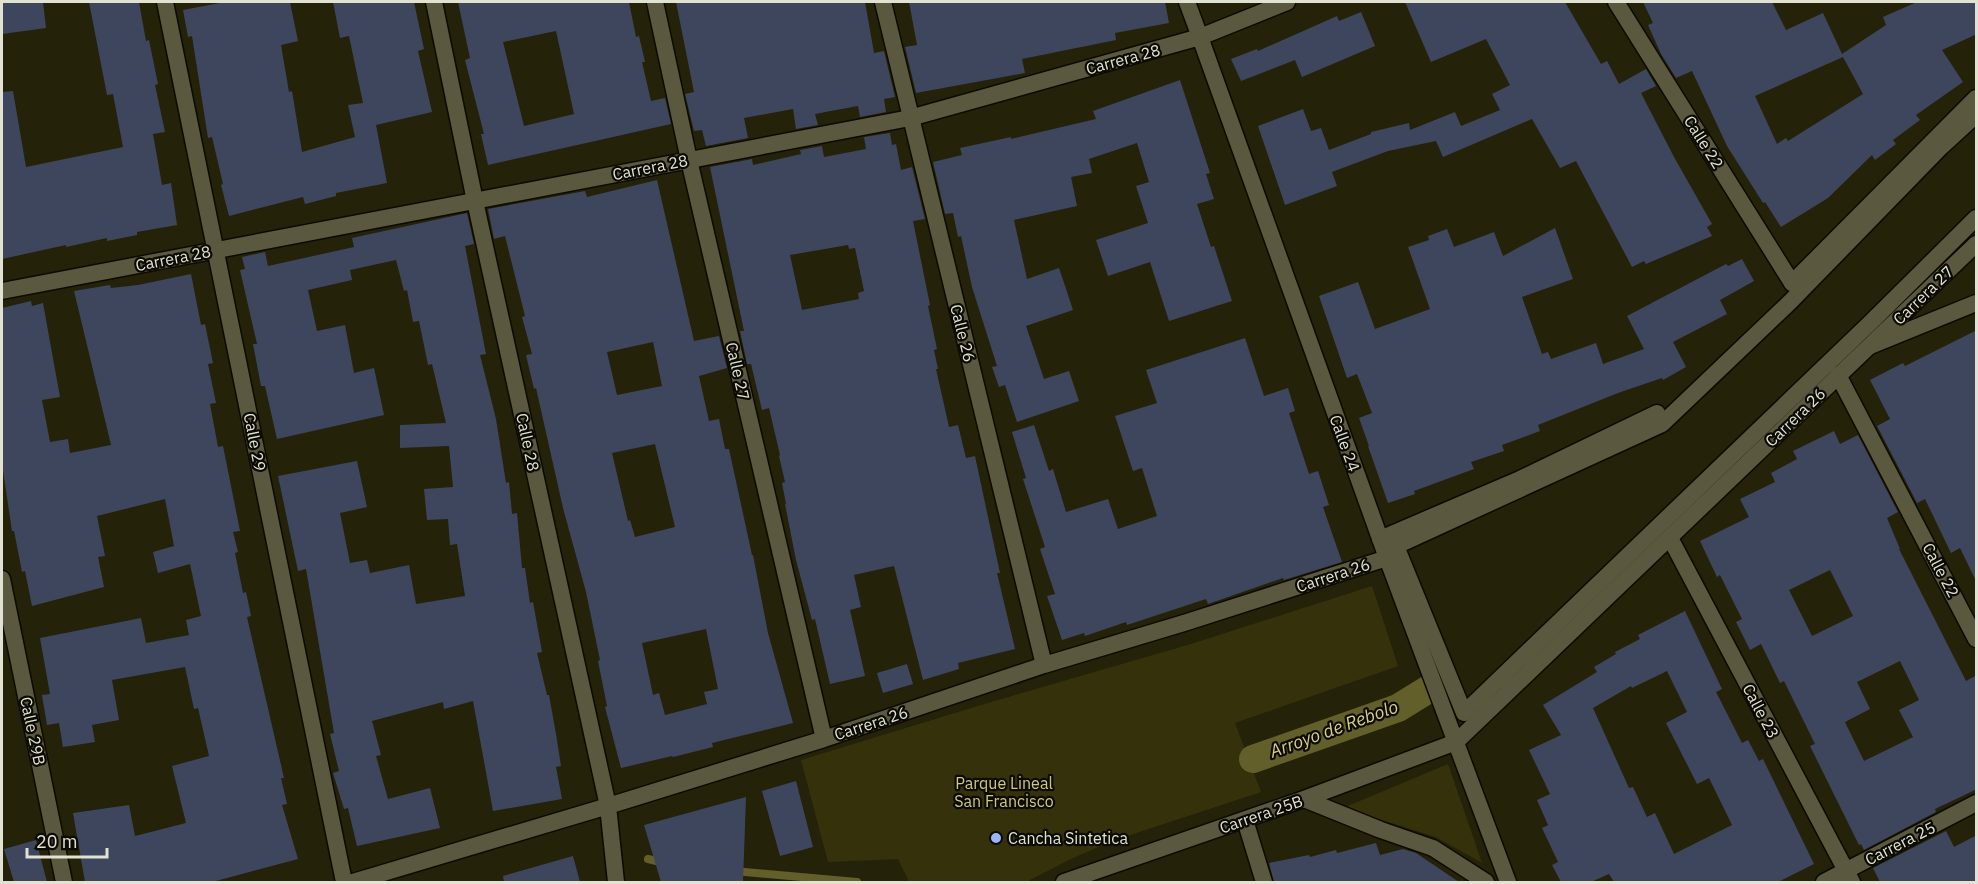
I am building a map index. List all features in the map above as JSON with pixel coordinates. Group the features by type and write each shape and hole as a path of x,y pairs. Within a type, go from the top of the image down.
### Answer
{"street":[{"name":"Calle 29","path":"165,2 344,882"},
{"name":"Calle 28","path":"434,2 475,201 608,806 616,882"},
{"name":"Calle 27","path":"655,2 689,160 824,739"},
{"name":"Calle 26","path":"884,2 910,118 1044,665"},
{"name":"Calle 24","path":"1187,2 1380,539 1508,882"},
{"name":"Carrera 28","path":"2,291 910,118 1200,38 1287,2"},
{"name":"Calle 22","path":"1616,2 1792,283 1977,98"},
{"path":"1977,115 1933,155 1790,302 1662,424 1396,546 1464,713 1977,218"},
{"name":"Carrera 27","path":"1869,347 1977,243"},
{"name":"Carrera 26","path":"1456,742 1869,347 1977,303"},
{"name":"Calle 22","path":"1838,375 1977,639"},
{"name":"Carrera 26","path":"1380,539 1520,479 1657,413"},
{"name":"Calle 23","path":"1670,538 1849,877"},
{"name":"Carrera 26","path":"352,882 824,739 1044,665 1387,558"},
{"name":"Calle 29B","path":"2,579 64,882"},
{"name":"Carrera 25B","path":"1064,882 1304,799 1456,742"},
{"path":"1304,799 1433,848 1486,882"},
{"name":"Carrera 25","path":"1824,882 1849,877 1977,803"},
{"path":"1245,820 1264,882"}],"green space":[{"name":"Parque Lineal San Francisco","path":"1372,586 1398,666 1235,723 1261,792 1112,841 1026,882 909,882 898,859 828,862 801,760 1191,644"},
{"path":"1448,764 1482,863 1436,837 1343,808"}],"building":[{"path":"2,2 43,2 46,28 2,34"},
{"path":"89,2 139,2 146,41 149,40 158,84 155,85 165,132 153,134 162,185 171,183 177,225 137,232 137,235 107,241 107,238 2,259 2,92 13,91 26,167 123,147 113,94 107,95"},
{"path":"225,2 290,2 298,41 281,45 289,92 292,91 302,152 355,137 348,105 363,103 349,36 340,38 333,2 414,2 424,49 418,51 432,112 376,125 387,183 336,193 336,196 305,204 303,197 229,216 212,137 208,138 192,36 188,37 183,10"},
{"path":"458,2 629,2 636,37 639,36 645,62 642,62 651,101 665,98 671,124 488,165 481,134 484,134 465,60 470,58","holes":["556,31 574,114 524,126 503,42"]},
{"path":"676,2 865,2 874,53 884,51 895,97 884,99 886,112 860,117 858,106 836,110 815,114 818,125 796,129 793,109 744,118 748,138 706,146 702,130 694,131 685,94 694,92"},
{"path":"909,2 1165,2 1169,23 1115,33 1116,40 1022,59 1025,73 916,93 905,47 917,45"},
{"path":"1405,2 1565,2 1601,64 1607,61 1619,84 1646,69 1656,86 1641,93 1712,224 1707,227 1712,236 1646,264 1644,261 1632,267 1576,161 1560,168 1532,119 1443,157 1436,141 1388,151 1332,172 1337,186 1285,205 1258,126 1303,109 1311,131 1321,128 1329,150 1371,134 1371,132 1409,123 1410,130 1455,112 1461,126 1500,110 1492,94 1510,85 1486,39 1431,62"},
{"path":"1643,2 1772,2 1786,30 1823,13 1842,54 1886,25 1883,17 1917,2 1977,2 1977,34 1942,50 1963,82 1916,115 1920,120 1893,140 1896,144 1875,160 1872,155 1828,198 1781,227 1727,146 1692,71 1676,78 1661,54 1648,25 1653,23","holes":["1843,57 1863,94 1788,141 1786,138 1777,144 1755,96"]},
{"path":"1361,12 1375,46 1302,77 1295,60 1241,81 1231,59 1257,49 1258,51 1337,16 1339,21"},
{"path":"1180,80 1210,173 1206,174 1214,199 1197,204 1232,301 1169,321 1150,262 1108,276 1096,240 1148,223 1136,186 1149,182 1137,143 1089,159 1092,173 1071,177 1077,206 1014,220 1027,279 1059,268 1073,310 1026,326 1044,379 1069,371 1079,401 1017,422 1005,385 999,387 992,367 997,366 972,287 961,236 958,237 953,213 945,214 933,162 962,155 960,148 1011,137 1011,139 1096,119 1093,111"},
{"path":"890,133 892,145 896,144 901,170 912,167 925,219 913,221 937,349 934,350 938,369 936,369 949,427 958,425 966,458 975,456 1000,573 997,573 1015,649 958,663 959,669 923,680 894,566 854,575 861,607 850,610 865,676 830,684 815,619 812,620 796,560 782,483 785,482 769,408 762,410 751,364 747,364 740,331 744,331 710,167 752,159 753,165 801,154 800,150 822,146 824,157 866,149 864,137","holes":["848,245 849,249 855,248 864,291 858,293 859,299 802,310 790,255"]},
{"path":"657,180 694,341 719,336 727,368 699,376 709,421 719,419 725,449 729,449 768,633 793,723 712,743 713,747 621,768 605,707 607,706 598,661 600,660 586,592 526,355 532,354 522,317 525,316 505,236 494,239 488,209 585,191 587,197","holes":["653,342 662,386 617,395 607,352","655,444 675,527 635,537 630,520 628,521 612,453","706,629 718,689 704,692 707,704 665,715 659,693 653,695 642,643"]},
{"path":"467,213 474,244 465,246 486,354 480,355 496,419 506,483 509,482 512,514 517,513 522,568 525,568 530,603 533,602 542,652 537,653 547,695 549,695 556,734 561,766 556,767 562,799 493,811 473,701 444,709 443,702 372,721 381,755 376,756 388,799 430,788 440,828 357,846 348,808 344,809 333,773 339,771 330,734 334,733 306,569 298,571 278,476 357,461 367,507 340,513 350,563 367,560 370,573 409,565 416,604 465,596 457,544 450,545 448,519 427,520 424,489 453,487 449,446 400,448 400,425 446,423 432,364 428,365 419,321 413,322 407,290 404,291 396,260 350,270 352,280 308,290 317,331 345,325 354,373 374,368 384,415 277,439 265,386 261,386 253,344 257,344 240,270 245,269 242,257 265,252 268,266 354,247 352,238"},
{"path":"1555,228 1573,279 1522,297 1542,354 1548,352 1551,359 1596,343 1603,364 1644,349 1627,316 1726,264 1728,266 1742,259 1754,281 1720,300 1727,314 1673,342 1686,367 1663,380 1662,378 1618,393 1538,425 1540,431 1502,445 1504,451 1471,462 1474,469 1388,503 1359,418 1372,413 1357,374 1347,378 1319,296 1358,282 1375,329 1430,309 1408,247 1429,240 1428,236 1447,229 1454,247 1494,232 1503,256"},
{"path":"191,274 201,325 205,324 213,363 208,364 216,403 210,404 218,447 223,446 240,531 233,532 238,552 235,553 243,593 246,592 251,616 247,617 284,778 281,778 287,804 282,805 298,859 212,882 85,882 73,813 129,805 135,836 186,823 172,766 209,756 198,708 194,709 185,667 112,680 119,720 92,725 95,742 63,747 59,723 47,725 42,695 50,694 40,638 141,618 146,643 189,635 186,620 201,616 190,564 158,573 153,552 174,546 165,499 97,516 105,556 98,557 104,587 32,606 25,571 22,572 14,531 12,531 2,464 2,308 31,301 32,306 43,303 60,397 42,400 50,442 68,439 70,453 111,445 74,291 110,285 111,288 138,285"},
{"path":"1977,330 1977,583 1960,548 1951,553 1925,499 1917,503 1877,426 1890,419 1870,380 1903,363 1905,366"},
{"path":"1245,338 1264,396 1288,388 1295,411 1289,413 1309,474 1318,471 1329,505 1323,507 1342,562 1284,580 1283,578 1208,604 1206,599 1127,625 1126,622 1085,636 1084,633 1062,640 1047,596 1055,594 1040,549 1045,547 1023,479 1026,478 1012,432 1034,425 1049,471 1053,469 1066,512 1108,499 1118,529 1157,516 1142,468 1133,471 1115,416 1157,403 1146,370"},
{"path":"1834,431 1840,444 1858,435 1898,512 1887,518 1899,549 1966,681 1977,675 1977,789 1935,809 1936,812 1864,850 1861,844 1859,845 1810,746 1815,744 1784,681 1780,683 1761,644 1750,650 1736,622 1742,619 1720,575 1717,577 1700,541 1749,517 1740,499 1775,482 1771,473 1797,459 1793,451","holes":["1830,570 1853,616 1812,636 1789,590","1900,661 1919,700 1899,710 1913,737 1864,761 1845,722 1870,709 1857,682"]},
{"path":"1685,611 1722,689 1716,692 1742,743 1748,740 1759,761 1763,759 1814,864 1778,882 1614,882 1609,874 1591,882 1561,882 1552,865 1558,862 1542,828 1548,825 1537,800 1550,794 1529,750 1561,735 1543,705 1597,672 1594,667 1616,654 1615,652 1640,639 1638,635","holes":["1667,671 1687,712 1666,723 1697,784 1709,778 1732,825 1674,854 1655,813 1647,817 1633,787 1629,788 1593,708 1631,686 1632,688"]},
{"path":"907,664 913,684 883,693 877,673"},
{"path":"796,781 813,847 780,856 762,791"},
{"path":"746,797 743,882 661,882 644,825"},
{"path":"1946,831 1954,847 1977,835 1977,882 1880,882 1873,868"},
{"path":"36,840 47,882 14,882 4,849"},
{"path":"1376,843 1380,855 1403,849 1416,853 1459,882 1274,882 1269,863 1309,855 1310,857 1336,850 1337,853"},
{"path":"573,856 580,882 504,882 503,876"}],"waterway":[{"name":"Arroyo de Rebolo","path":"1253,759 1398,708 1445,679"},
{"path":"648,859 665,863"},
{"path":"734,871 857,882"}],"place":[{"name":"Cancha Sintetica","path":"996,838"}]}
